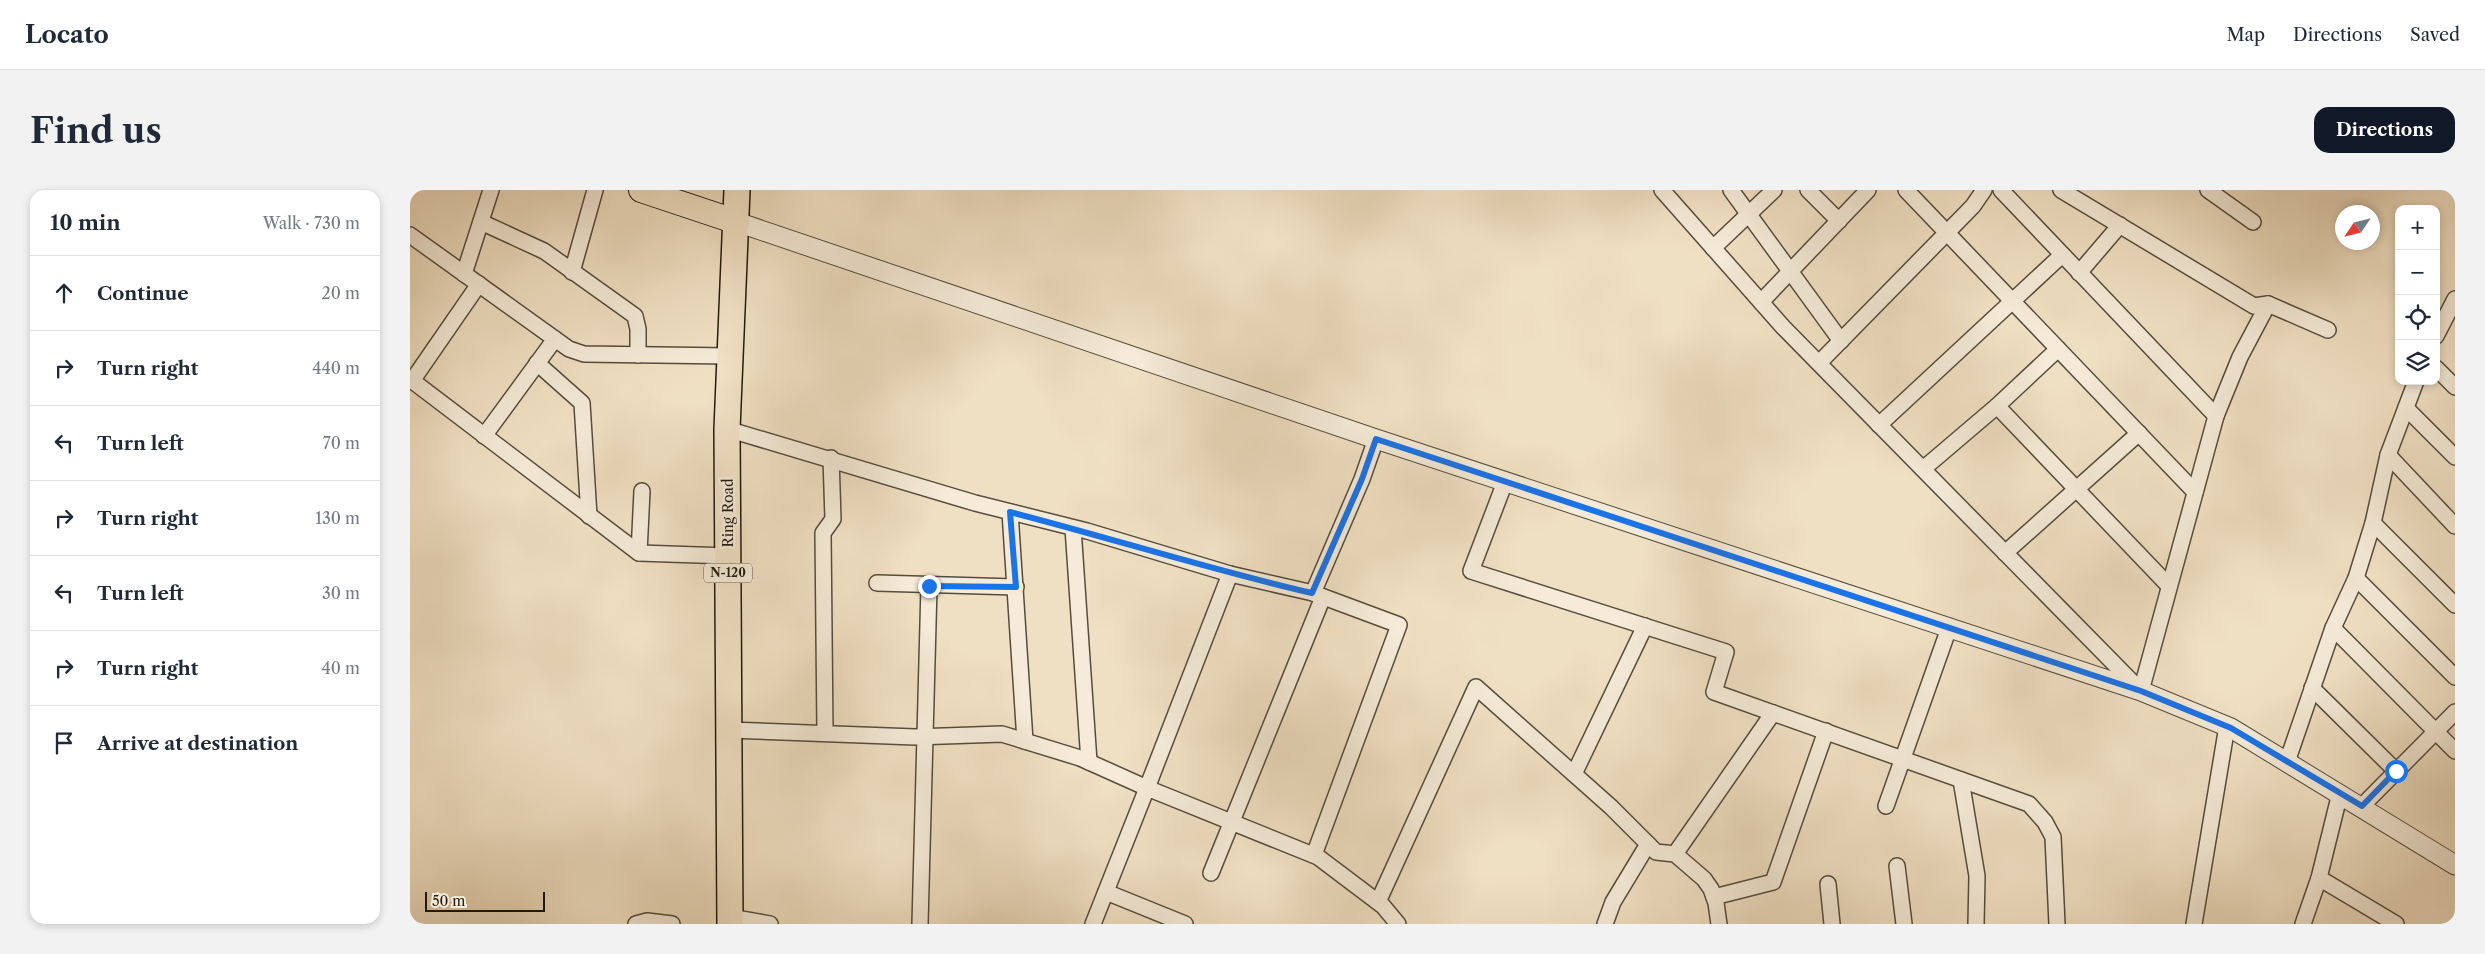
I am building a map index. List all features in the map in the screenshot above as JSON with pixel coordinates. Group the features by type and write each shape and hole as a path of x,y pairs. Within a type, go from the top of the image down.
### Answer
{"highway":[{"name":"N-120","path":"736,190 736,222"},
{"name":"Ring Road","path":"730,921 727,429 736,222"}],"main road":[{"path":"641,190 736,222"}],"street":[{"path":"464,274 491,190"},
{"path":"572,272 595,190"},
{"path":"1731,190 1841,340"},
{"path":"1713,248 1774,190"},
{"path":"1808,190 1838,221"},
{"path":"1761,302 1868,190"},
{"path":"1906,190 2195,492"},
{"path":"1819,363 1973,206 1984,190"},
{"path":"2000,190 2216,416"},
{"path":"2062,190 2254,306 2268,304 2328,330"},
{"path":"2208,190 2253,222"},
{"path":"1666,191 1761,302 1879,425 2141,691"},
{"path":"481,222 544,251 635,316 638,329 638,355"},
{"path":"736,222 1376,439 2141,691 2227,726 2362,806 2455,865"},
{"path":"2079,273 2120,226"},
{"path":"410,235 569,349 584,354 730,356"},
{"path":"1879,425 2062,255"},
{"path":"479,284 411,380 639,553 728,556"},
{"path":"2141,691 2216,416 2240,357 2268,304"},
{"path":"2440,329 2454,305"},
{"path":"484,436 555,339"},
{"path":"1923,469 1997,406 2058,349"},
{"path":"537,363 582,403 589,516"},
{"path":"2440,372 2455,387"},
{"path":"2287,762 2333,628 2356,578 2373,523 2388,455 2415,385"},
{"path":"1997,406 2169,586"},
{"path":"2406,408 2455,457"},
{"path":"727,429 1230,574 1318,595 1399,625 1314,855"},
{"path":"2005,553 2139,433"},
{"path":"1211,873 1376,439"},
{"path":"2388,455 2455,526"},
{"path":"825,733 823,533 833,519 831,458"},
{"path":"1505,482 1472,571 1726,652 1714,692 2029,804 2045,822 2053,837 2057,924"},
{"path":"639,553 642,491"},
{"path":"1010,512 1025,741"},
{"path":"2373,523 2455,605"},
{"path":"1074,528 1089,762"},
{"path":"1094,924 1230,574"},
{"path":"2356,578 2455,677"},
{"path":"877,583 929,586 1016,587"},
{"path":"920,924 929,586"},
{"path":"1574,774 1645,626"},
{"path":"1886,806 1949,628"},
{"path":"2333,628 2455,751"},
{"path":"1378,902 1476,687 1612,807 1656,852 1675,854 1704,879 1714,897 1720,924"},
{"path":"2312,688 2396,771"},
{"path":"2362,806 2455,712"},
{"path":"1675,854 1773,713"},
{"path":"2194,924 2227,726"},
{"path":"729,730 925,736 1002,734 1089,762 1314,855 1378,902 1398,924"},
{"path":"1714,897 1774,882 1826,731"},
{"path":"1961,780 1977,876 1976,924"},
{"path":"2303,924 2319,878 2340,793"},
{"path":"1605,924 1613,902 1648,844"},
{"path":"1897,866 1904,924"},
{"path":"2319,878 2396,924"},
{"path":"1828,884 1832,924"},
{"path":"1106,892 1185,924"},
{"path":"636,924 647,921 672,924"},
{"path":"730,921 770,924"}],"route":[{"path":"929,586 1016,587 1010,512 1087,531 1230,574 1312,593 1362,479 1376,439 2141,691 2231,728 2362,806 2396,771"}]}
